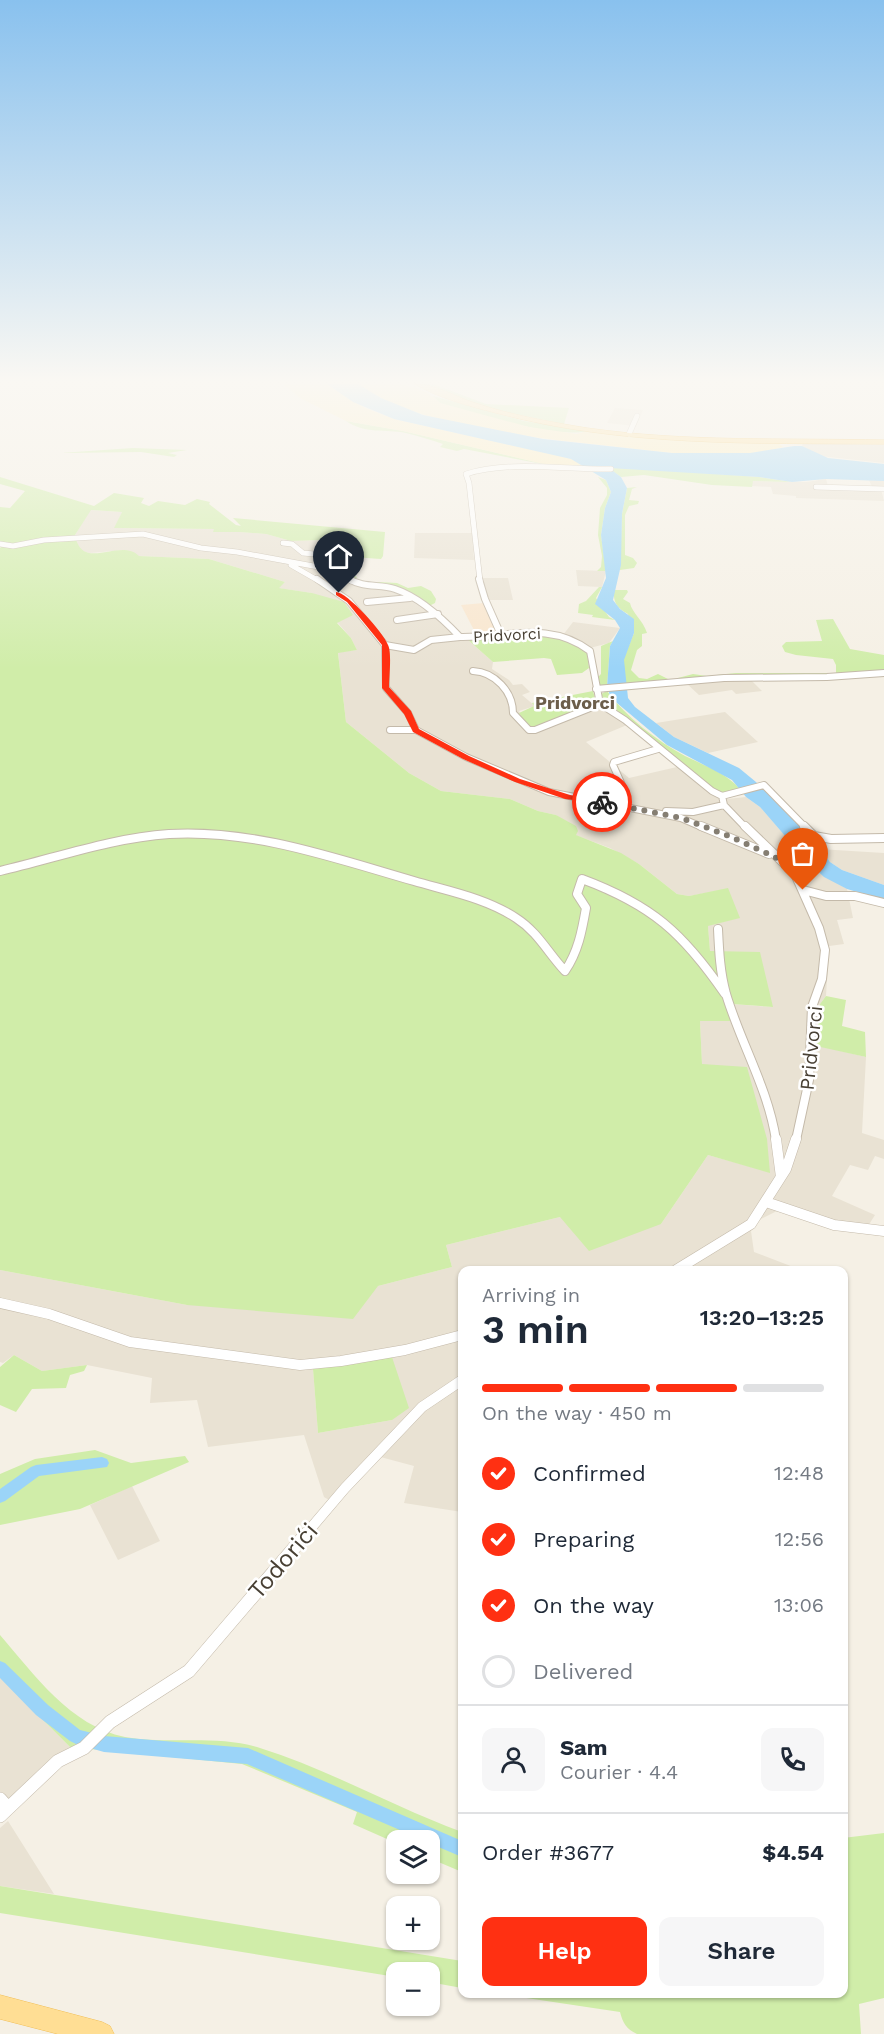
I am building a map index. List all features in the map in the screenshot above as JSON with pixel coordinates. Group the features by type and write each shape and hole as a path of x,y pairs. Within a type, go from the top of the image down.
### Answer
{"main road":[{"path":"0,2007 102,2034"}],"street":[{"path":"468,479 479,578 501,635"},
{"path":"816,487 884,489"},
{"name":"Pridvorci","path":"0,544 13,546 44,540 143,534 201,548 237,552 335,570 355,583 390,587 411,598 438,614 460,637 534,631 579,641 592,655 600,704 530,730 513,713 513,700 504,691 496,677 481,671 473,671"},
{"path":"283,543 292,544 303,553 325,555 327,558 324,568"},
{"name":"Pridvorci","path":"279,560 310,574 349,601 385,645"},
{"path":"367,602 411,598"},
{"path":"397,620 438,614"},
{"path":"416,730 408,713 386,688 385,645 408,651 431,640 460,637"},
{"path":"597,689 724,678 827,677 884,673"},
{"path":"600,704 625,720 658,749 712,791 722,796 764,785 814,836 831,839 884,838"},
{"name":"Pridvorci","path":"390,729 416,730 466,757 549,792 651,811 704,825 775,857"},
{"path":"622,785 613,765 614,762 658,749"},
{"path":"651,811 693,812 724,805 722,796"},
{"name":"Pridvorci","path":"724,805 795,874 819,928 825,950 822,980 812,1007 808,1080 800,1128 781,1177 766,1202"},
{"path":"0,871 107,845 170,834 249,838 379,871 469,897 502,910 528,926 547,945 556,963 565,971 574,959 583,925 586,908 577,894 582,879 617,891 657,914 700,957 725,994"},
{"path":"803,890 826,896 855,896 884,903"},
{"path":"718,929 718,954 725,994 734,1023 765,1094 776,1137 781,1177"},
{"path":"683,1266 751,1224 766,1202 834,1225 884,1230"},
{"path":"0,1303 49,1314 130,1342 300,1365 341,1361 405,1350 458,1336"},
{"name":"Todorići","path":"3,1808 58,1761 84,1748 110,1722 189,1671 345,1488 422,1407 458,1383"}],"shaded area":[{"path":"826,479 828,486 872,487 869,480 884,481 884,489 881,489 884,501 796,498 796,496 773,494 771,487 751,486 753,481 806,482"},
{"path":"90,510 122,512 115,528 214,529 214,532 266,534 291,541 322,540 330,543 334,571 343,578 398,592 467,639 493,662 492,669 513,685 522,684 530,692 522,695 535,706 519,711 527,726 541,725 594,705 606,708 627,725 586,742 629,778 677,767 711,793 727,799 746,797 760,807 815,870 847,889 853,918 837,920 844,944 829,946 826,996 820,1004 816,1045 866,1057 862,1133 884,1140 884,1159 875,1156 868,1170 850,1165 832,1196 875,1215 868,1226 777,1211 759,1220 751,1231 754,1252 791,1266 458,1266 458,1511 404,1503 414,1466 373,1455 329,1500 324,1497 304,1435 208,1447 197,1400 150,1403 152,1378 87,1365 42,1371 14,1355 3,1363 0,1362 0,1270 187,1305 378,1286 452,1267 446,1245 560,1217 661,1224 708,1155 769,1172 702,1064 700,1021 732,1004 772,1007 710,951 708,926 728,889 689,896 677,894 639,864 610,848 575,835 556,815 538,811 510,799 441,791 409,773 346,722 338,652 357,650 351,638 312,593 278,588 285,582 209,559 138,556 126,550 90,553 82,551 76,544 75,535","holes":["392,1357 392,1420 318,1433 313,1369"]},
{"path":"415,533 472,533 474,560 414,558"},
{"path":"576,570 606,571 602,587 578,586"},
{"path":"481,578 508,578 513,600 487,600"},
{"path":"484,603 498,632 477,636 461,605"},
{"path":"573,622 620,628 609,643 590,648 580,640 563,635"},
{"path":"749,678 762,691 736,694 732,690 699,695 686,683"},
{"path":"725,712 758,742 708,753 674,737 656,723"},
{"path":"819,849 884,853 884,885 842,870 830,862"},
{"path":"132,1486 160,1541 118,1560 90,1505"},
{"path":"0,1677 70,1747 0,1809"},
{"path":"8,1821 54,1894 0,1886 0,1828"}],"green space":[{"path":"0,479 6,479 94,506 114,493 144,498 141,503 149,506 158,501 185,505 197,499 210,502 209,504 236,525 241,526 233,518 385,532 381,559 352,557 348,559 347,565 357,578 353,581 329,567 330,543 322,540 291,541 266,534 213,532 214,529 114,528 122,512 91,510 75,535 79,546 85,552 122,550 131,551 139,556 209,559 285,582 279,588 312,593 344,602 353,615 337,623 351,638 357,650 338,653 346,722 409,773 441,791 510,799 538,811 556,815 576,826 578,831 576,835 621,853 677,894 689,896 728,888 740,918 708,926 710,951 760,952 773,1007 732,1004 738,1021 700,1021 702,1064 747,1067 767,1139 770,1173 708,1155 661,1224 589,1251 560,1217 446,1245 452,1267 378,1286 353,1319 187,1305 0,1270 0,548 4,544 0,542 0,507 10,508 25,491 0,484"},
{"path":"600,479 606,480 611,492 605,508 601,535 606,571 597,571 601,567 602,556 598,535 600,508 607,495 607,488"},
{"path":"671,479 772,479 792,482 753,481 752,487 712,485"},
{"path":"637,487 632,489 629,500 639,501 638,504 629,506 625,515 625,555 633,558 637,563 634,568 620,570 622,514 627,488"},
{"path":"367,583 397,583 408,588 421,586 431,591 436,599 435,603 429,606 415,598"},
{"path":"599,587 602,587 596,598 609,617 615,620 578,613 579,604 586,601"},
{"path":"614,590 627,590 623,599 630,603 647,633 642,634 642,646 637,650 631,670 639,678 647,679 658,674 672,681 626,686 623,660 634,633 628,614 615,602"},
{"path":"833,619 850,649 884,655 884,672 676,681 678,678 693,674 707,676 736,673 836,673 833,659 796,655 785,652 782,646 786,642 822,641 816,620"},
{"path":"522,633 571,639 587,652 589,668 582,673 557,675 551,659 493,662 467,639"},
{"path":"613,641 610,646 607,687 599,686 601,646"},
{"path":"593,691 596,702 594,705 532,728 527,726 519,713 534,706 532,703"},
{"path":"607,691 633,719 653,736 685,756 721,774 740,789 719,793 605,701 601,694"},
{"path":"826,996 846,1000 842,1026 865,1032 866,1057 816,1046 820,1004"},
{"path":"14,1355 42,1371 87,1365 84,1371 70,1375 66,1388 32,1389 16,1412 0,1405 0,1367"},
{"path":"392,1357 409,1408 392,1420 318,1433 313,1369"},
{"path":"95,1450 131,1463 185,1456 189,1462 80,1509 0,1525 0,1474 35,1459"},
{"path":"0,1635 40,1682 70,1710 87,1722 125,1737 210,1740 244,1744 312,1767 458,1830 458,1870 440,1863 440,1830 386,1830 386,1839 353,1824 357,1812 242,1764 70,1747 0,1677"},
{"path":"884,1833 884,1998 859,2004 861,2034 637,2034 626,2025 620,2012 527,1998 848,1998 848,1837"},
{"path":"0,1886 458,1960 458,1987 440,1984 440,1962 386,1962 386,1975 0,1913"}],"water":[{"path":"604,479 622,479 627,488 622,514 621,565 613,600 620,609 634,619 634,633 624,660 628,698 635,707 674,737 739,768 809,835 830,862 842,870 884,885 884,900 847,889 824,877 732,780 667,745 611,698 607,687 610,646 620,628 615,620 595,604 606,578 601,535 605,508 611,492"},
{"path":"772,479 884,479 884,481 826,479 792,482"}],"waterway":[{"path":"0,1497 36,1471 102,1463"},
{"path":"0,1668 42,1710 76,1736 104,1744 248,1756 458,1847"}],"way so far":[{"path":"602,802 651,811 704,825 775,857 795,874 803,890"}],"district":[{"name":"Pridvorci","path":"575,702"}],"route":[{"path":"339,593 349,601 385,645 386,688 408,713 416,730 518,781 568,797 602,802"}]}
